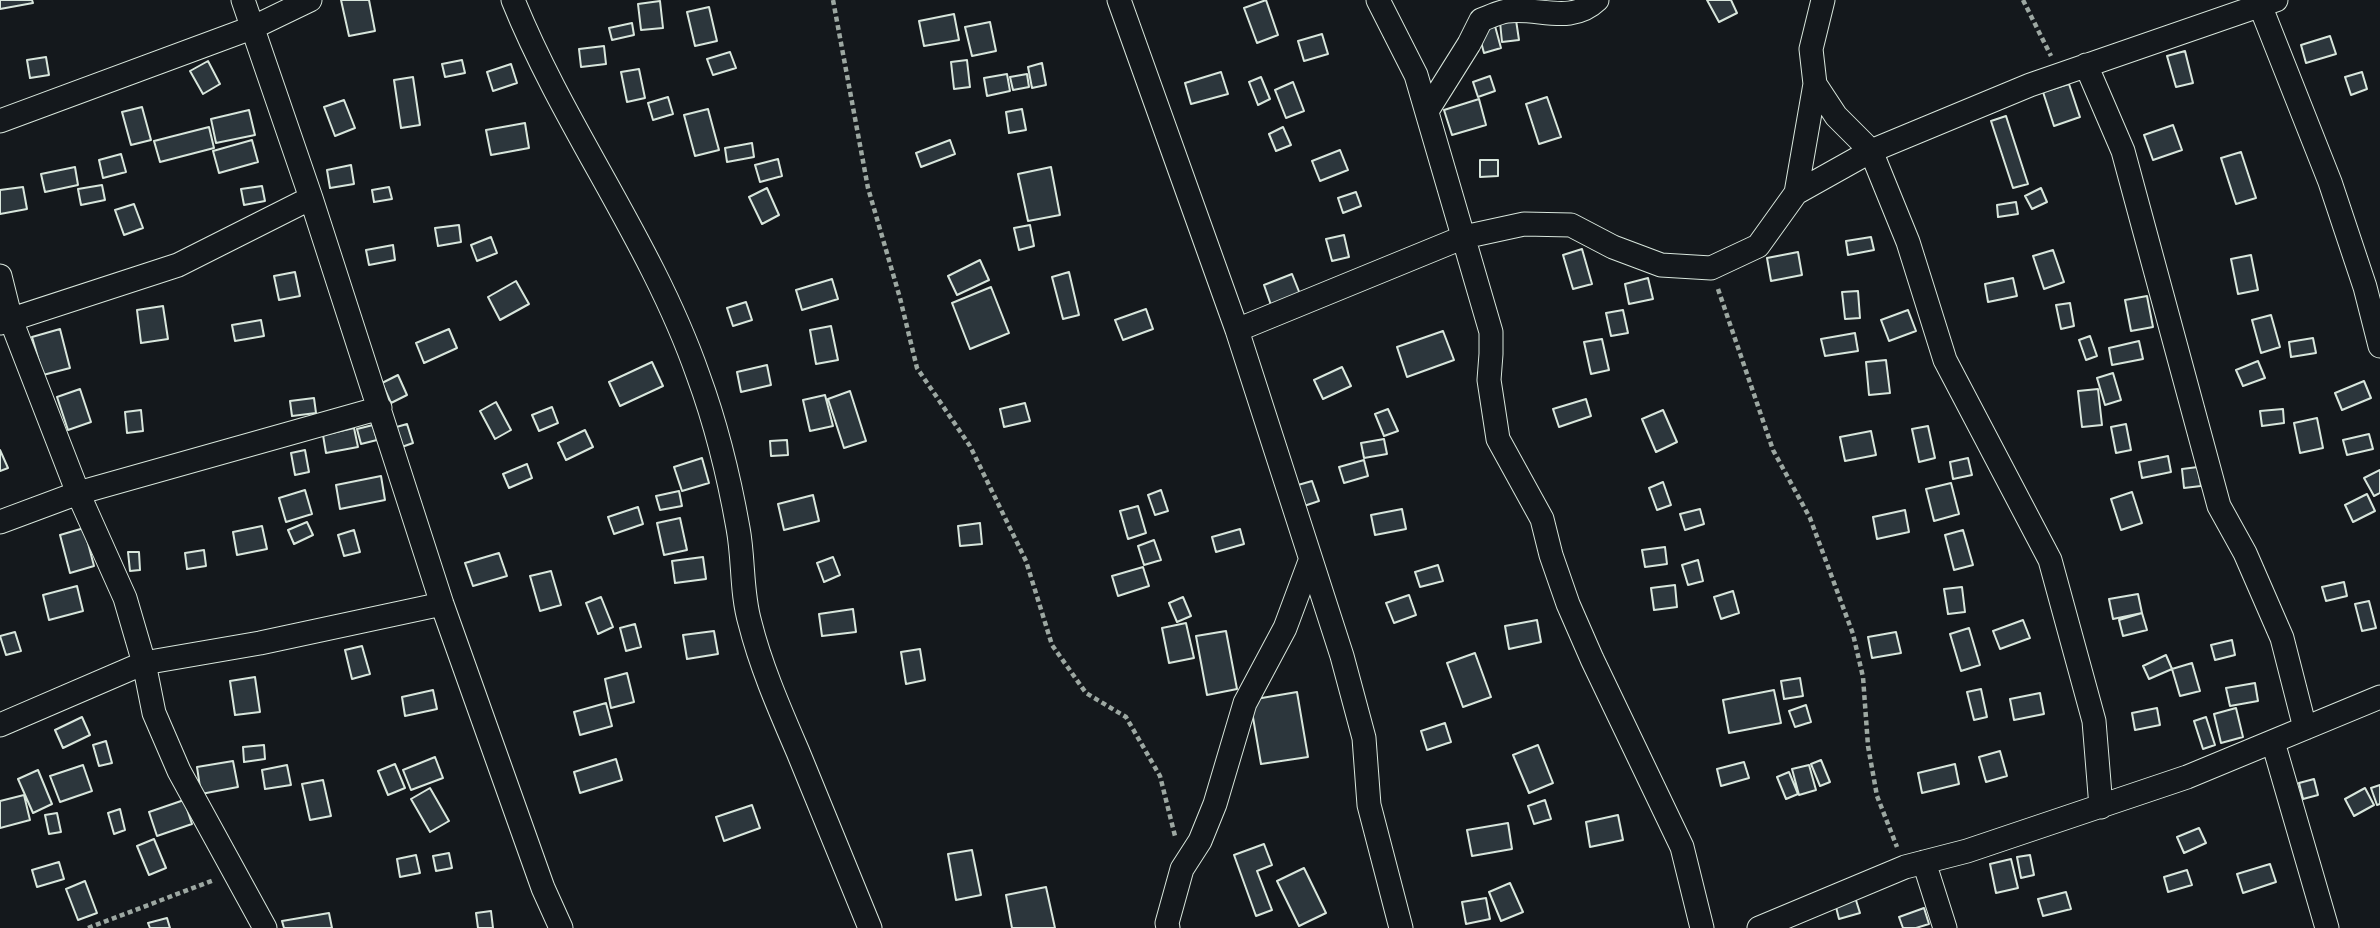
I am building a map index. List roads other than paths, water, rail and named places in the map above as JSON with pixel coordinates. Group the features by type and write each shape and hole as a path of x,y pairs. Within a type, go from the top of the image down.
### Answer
{"street":[{"path":"243,0 311,198 442,604 542,888 561,928"},
{"path":"0,121 254,27 310,0"},
{"path":"513,0 525,29 592,159 660,282 699,375 726,471 739,531 742,581 749,622 772,690 870,928"},
{"path":"1119,0 1237,330 1342,656 1364,738 1369,805 1401,928"},
{"path":"1378,0 1416,75 1491,332 1489,380 1498,439 1542,519 1568,604 1682,847 1702,928"},
{"path":"1427,111 1481,20 1507,11 1569,15 1591,6 1597,0"},
{"path":"1237,330 1464,237 1524,225 1571,225 1614,247 1661,265 1711,268 1758,246 1796,192 1815,84 1811,48 1823,0"},
{"path":"1796,192 1871,151 2061,74 2265,2 2330,182 2365,287 2380,346"},
{"path":"2086,65 2123,150 2219,506 2245,553 2282,638 2305,729"},
{"path":"1815,84 1836,116 1871,151 1908,243 1945,360 2050,559 2094,722 2101,807"},
{"path":"5,321 178,265 311,198"},
{"path":"0,276 5,321 125,598 144,663 154,713 179,771 265,928"},
{"path":"0,522 78,493 380,408"},
{"path":"1168,928 1167,923 1182,869 1200,841 1229,763 1245,703 1285,628 1310,561"},
{"path":"0,725 144,663 260,643 442,604"},
{"path":"1759,928 1914,864 1967,851 2187,777 2380,697"},
{"path":"2273,742 2327,928"},
{"path":"1914,864 1945,928"}]}
